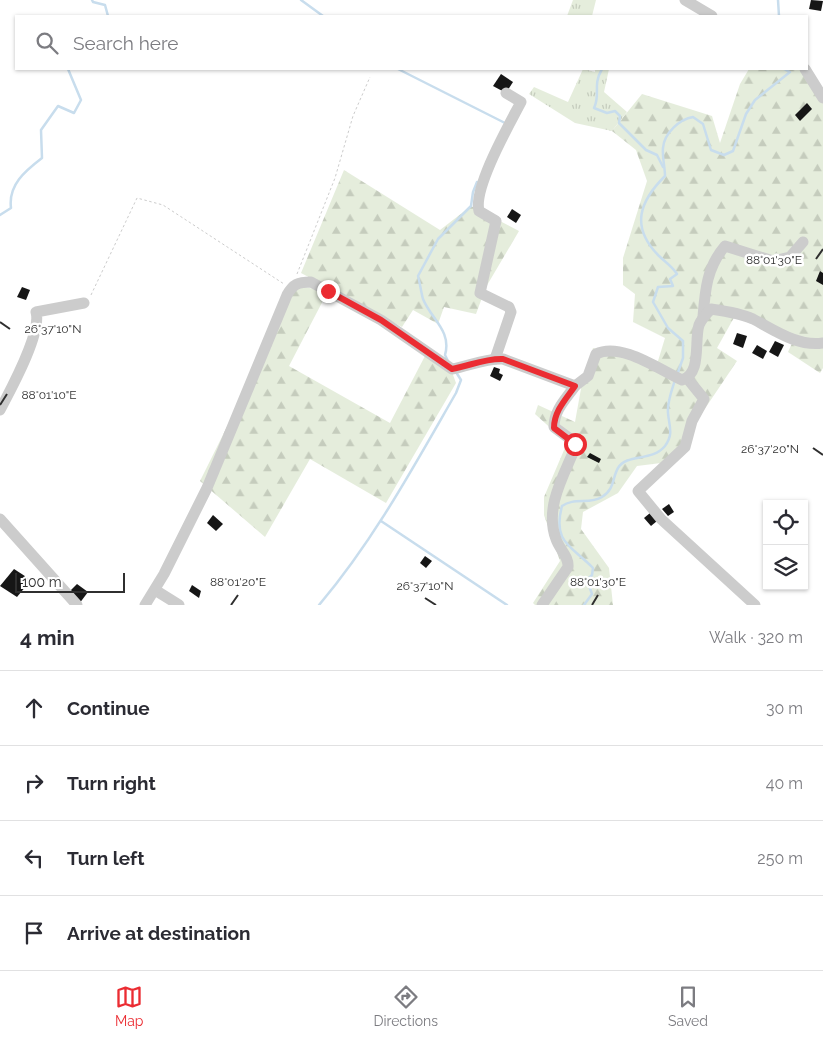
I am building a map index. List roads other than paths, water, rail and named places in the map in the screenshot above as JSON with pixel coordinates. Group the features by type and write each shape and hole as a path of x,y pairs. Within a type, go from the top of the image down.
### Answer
{"street":[{"path":"686,0 710,15"},
{"path":"806,70 823,98"},
{"path":"495,359 512,312 509,307 480,293 496,221 479,212 477,203 484,180 521,102 506,93"},
{"path":"542,605 568,567 568,561 555,538 553,517 555,497 576,448 573,441 554,428 554,418 575,386 588,376 596,354 604,350 614,350 651,364 682,380 687,378 692,373 695,362 699,327 703,317 706,285 714,259 725,246 773,261 790,257 803,242"},
{"path":"145,605 156,590 207,488 273,326 292,286 311,282 381,320 452,369 495,359 503,359 575,386"},
{"path":"0,410 22,367 36,327 38,319 36,312 84,303"},
{"path":"703,317 711,309 736,314 789,337 804,342 823,343"},
{"path":"687,378 704,399 692,421 686,447 638,491 661,519 756,605"},
{"path":"0,520 77,605"},
{"path":"156,590 179,604"}],"waterway":[{"path":"92,0 93,2 105,5 108,15"},
{"path":"301,0 322,15"},
{"path":"778,0 779,15"},
{"path":"0,215 11,208 12,192 19,179 42,158 41,130 58,106 74,113 81,100 68,70"},
{"path":"400,70 505,123"},
{"path":"602,70 597,85 597,98 594,108 607,113 615,111 620,116 619,123 646,150 657,155 663,167"},
{"path":"677,375 683,358 683,341 668,328 653,302 658,287 673,286 670,279 677,274 649,244 641,224 644,204 656,185 665,176 664,142 678,124 693,117 703,124 711,150 724,155 733,151 746,114 755,100 790,72 786,70"},
{"path":"448,361 445,355 446,339 423,299 418,276 438,239 471,206 477,182"},
{"path":"319,605 358,555 409,475 456,393 461,380 456,372"},
{"path":"584,605 592,594 587,580 592,575 593,568 566,543 562,536 560,528 562,506 567,503 592,501 602,497 609,490 616,472 622,463 653,454 665,446 670,434 668,405 675,380"},
{"path":"381,521 507,605"}]}
